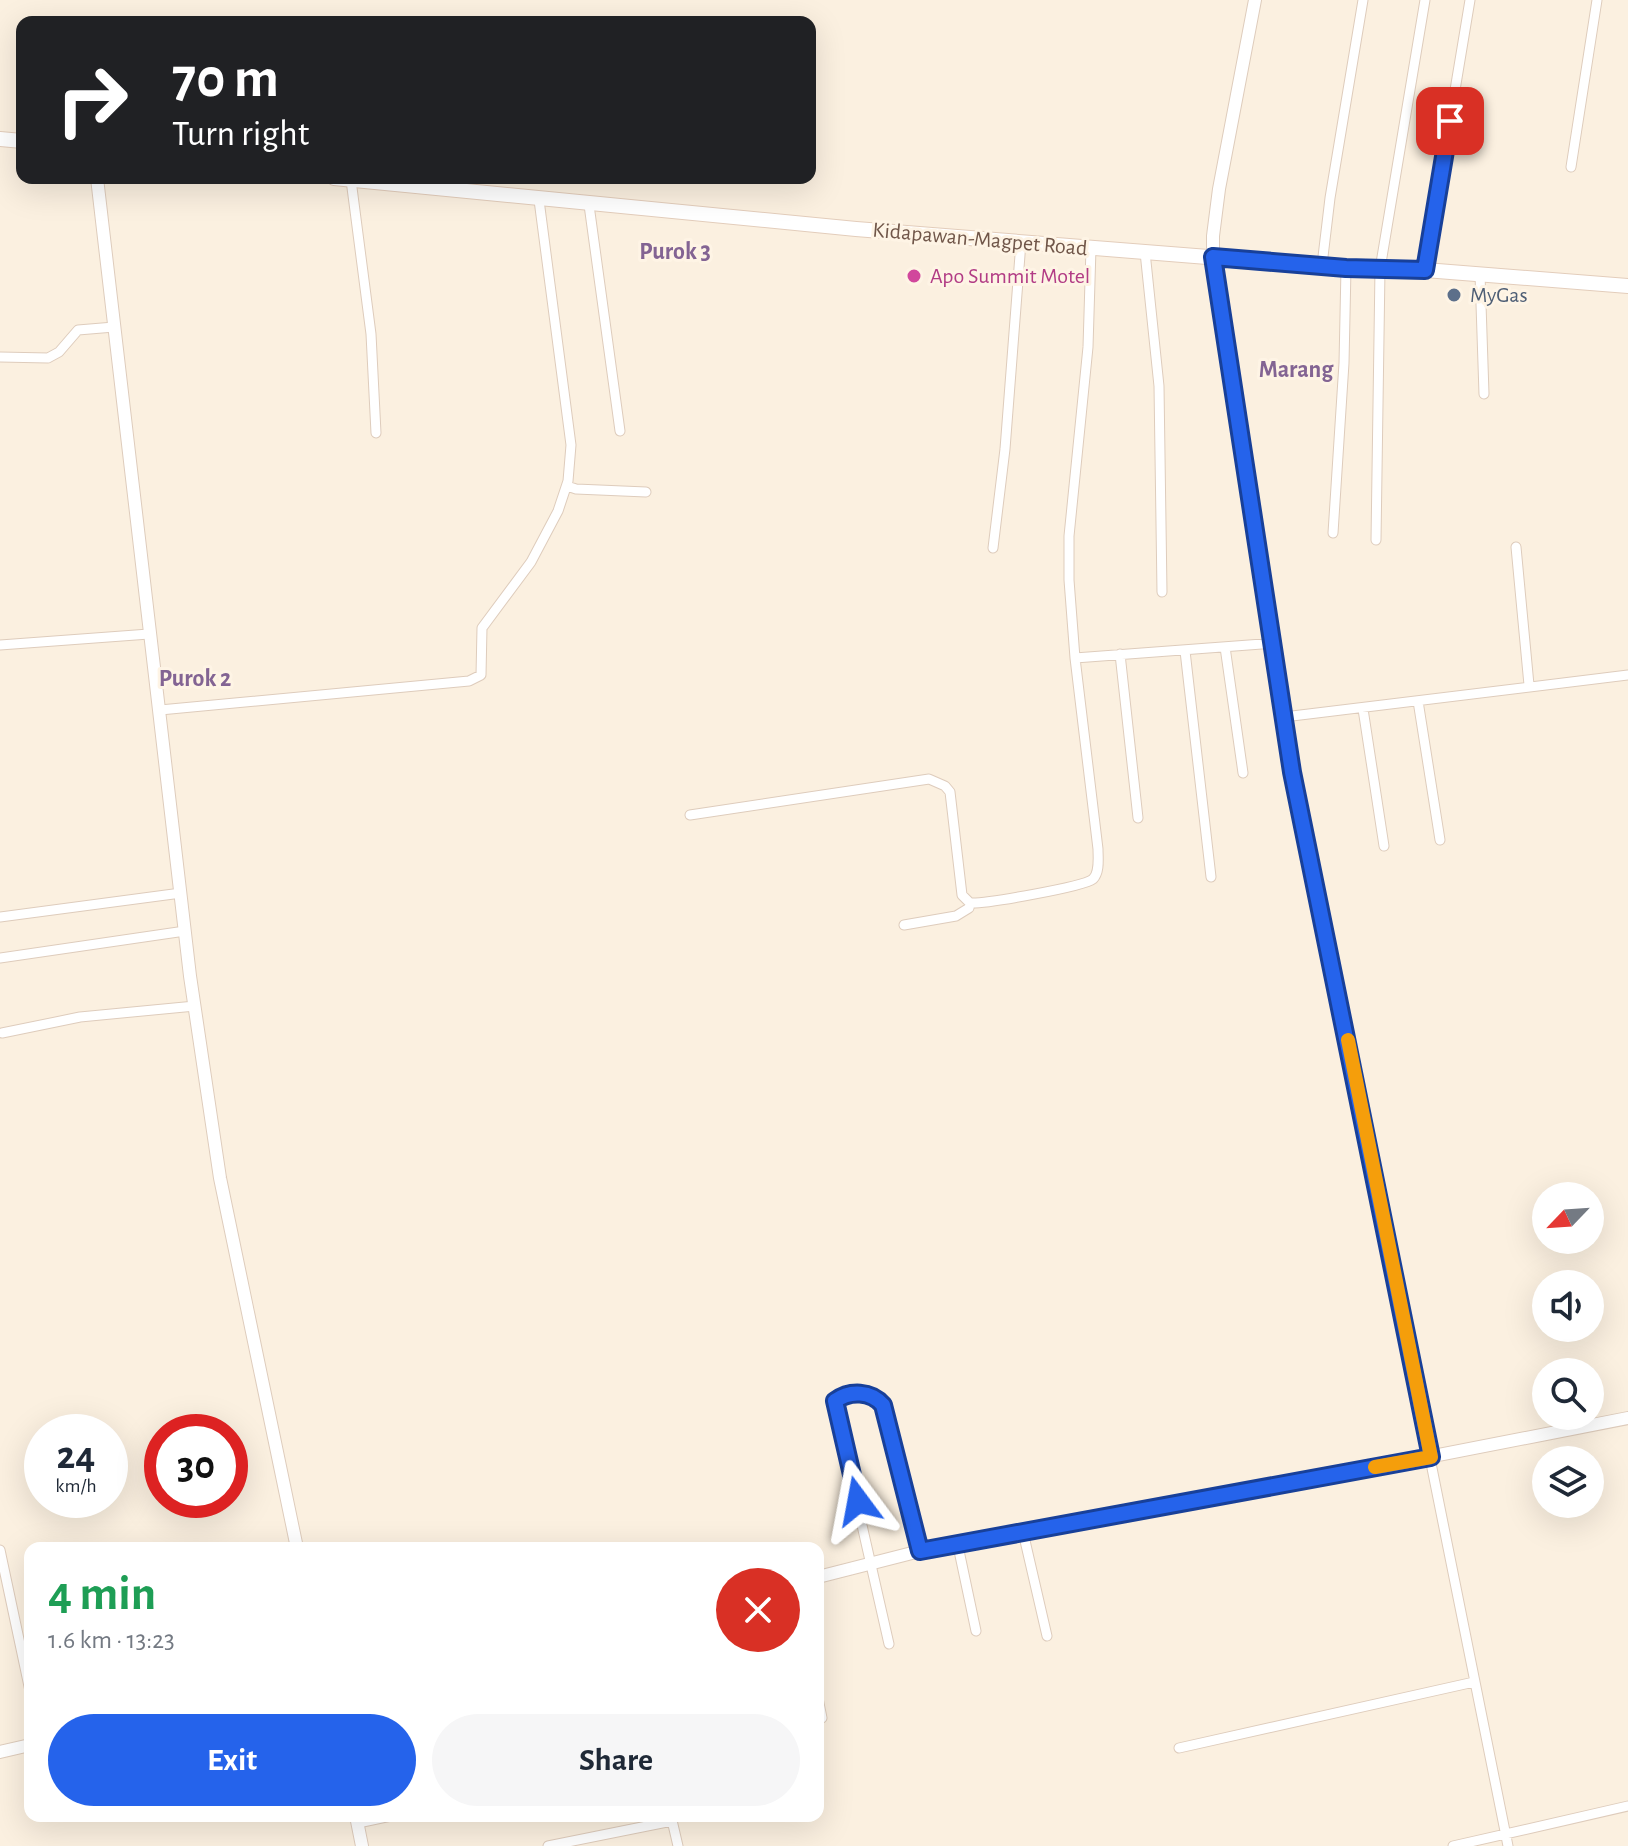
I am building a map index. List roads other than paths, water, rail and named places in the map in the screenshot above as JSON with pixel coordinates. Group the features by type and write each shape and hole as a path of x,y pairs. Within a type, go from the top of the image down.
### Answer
{"main road":[{"name":"Kidapawan-Magpet Road","path":"389,184 589,205 1091,248 1628,286"}],"street":[{"path":"1255,0 1219,189 1213,257 1292,772 1507,1841"},
{"path":"1322,265 1363,0"},
{"path":"1376,540 1380,269 1425,0"},
{"path":"1425,270 1470,0"},
{"path":"1571,167 1597,0"},
{"path":"98,184 185,931 220,1178 296,1542"},
{"path":"352,184 371,334 376,433"},
{"path":"160,710 475,679 481,675 482,628 542,543 567,486 571,445 539,200"},
{"path":"589,205 620,431"},
{"path":"993,548 1005,449 1021,242"},
{"path":"970,903 1084,883 1094,878 1098,871 1091,776 1075,658 1069,580 1069,536 1088,347 1091,248"},
{"path":"1145,252 1159,386 1162,592"},
{"path":"1333,533 1344,363 1346,268"},
{"path":"1480,274 1484,394"},
{"path":"0,357 48,358 59,352 78,330 114,327"},
{"path":"567,486 646,492"},
{"path":"1516,547 1529,685"},
{"path":"0,645 149,634"},
{"path":"1075,658 1274,643"},
{"path":"1225,647 1243,773"},
{"path":"1185,651 1211,877"},
{"path":"1120,654 1138,818"},
{"path":"1284,717 1628,675"},
{"path":"1418,701 1440,840"},
{"path":"1363,709 1384,846"},
{"path":"690,815 929,779 945,786 952,798 962,895 970,903"},
{"path":"0,917 181,893"},
{"path":"904,925 956,916 969,908 970,903"},
{"path":"0,958 185,931"},
{"path":"2,1033 80,1017 195,1006"},
{"path":"889,1644 836,1411 835,1401 846,1394 867,1394 883,1405 920,1551"},
{"path":"824,1575 920,1551 1628,1418"},
{"path":"1023,1532 1047,1636"},
{"path":"958,1546 976,1631"},
{"path":"0,1550 24,1663"},
{"path":"1179,1748 1474,1682"},
{"path":"0,1752 24,1746"},
{"path":"1453,1846 1507,1841 1628,1806"},
{"path":"357,1822 362,1846"},
{"path":"548,1846 654,1822"},
{"path":"673,1822 678,1846"}],"place":[{"name":"Apo Summit Motel","path":"914,276"},
{"name":"MyGas","path":"1454,295"}],"district":[{"name":"Purok 3","path":"675,252"},
{"name":"Marang","path":"1296,370"},
{"name":"Purok 2","path":"195,679"}]}
